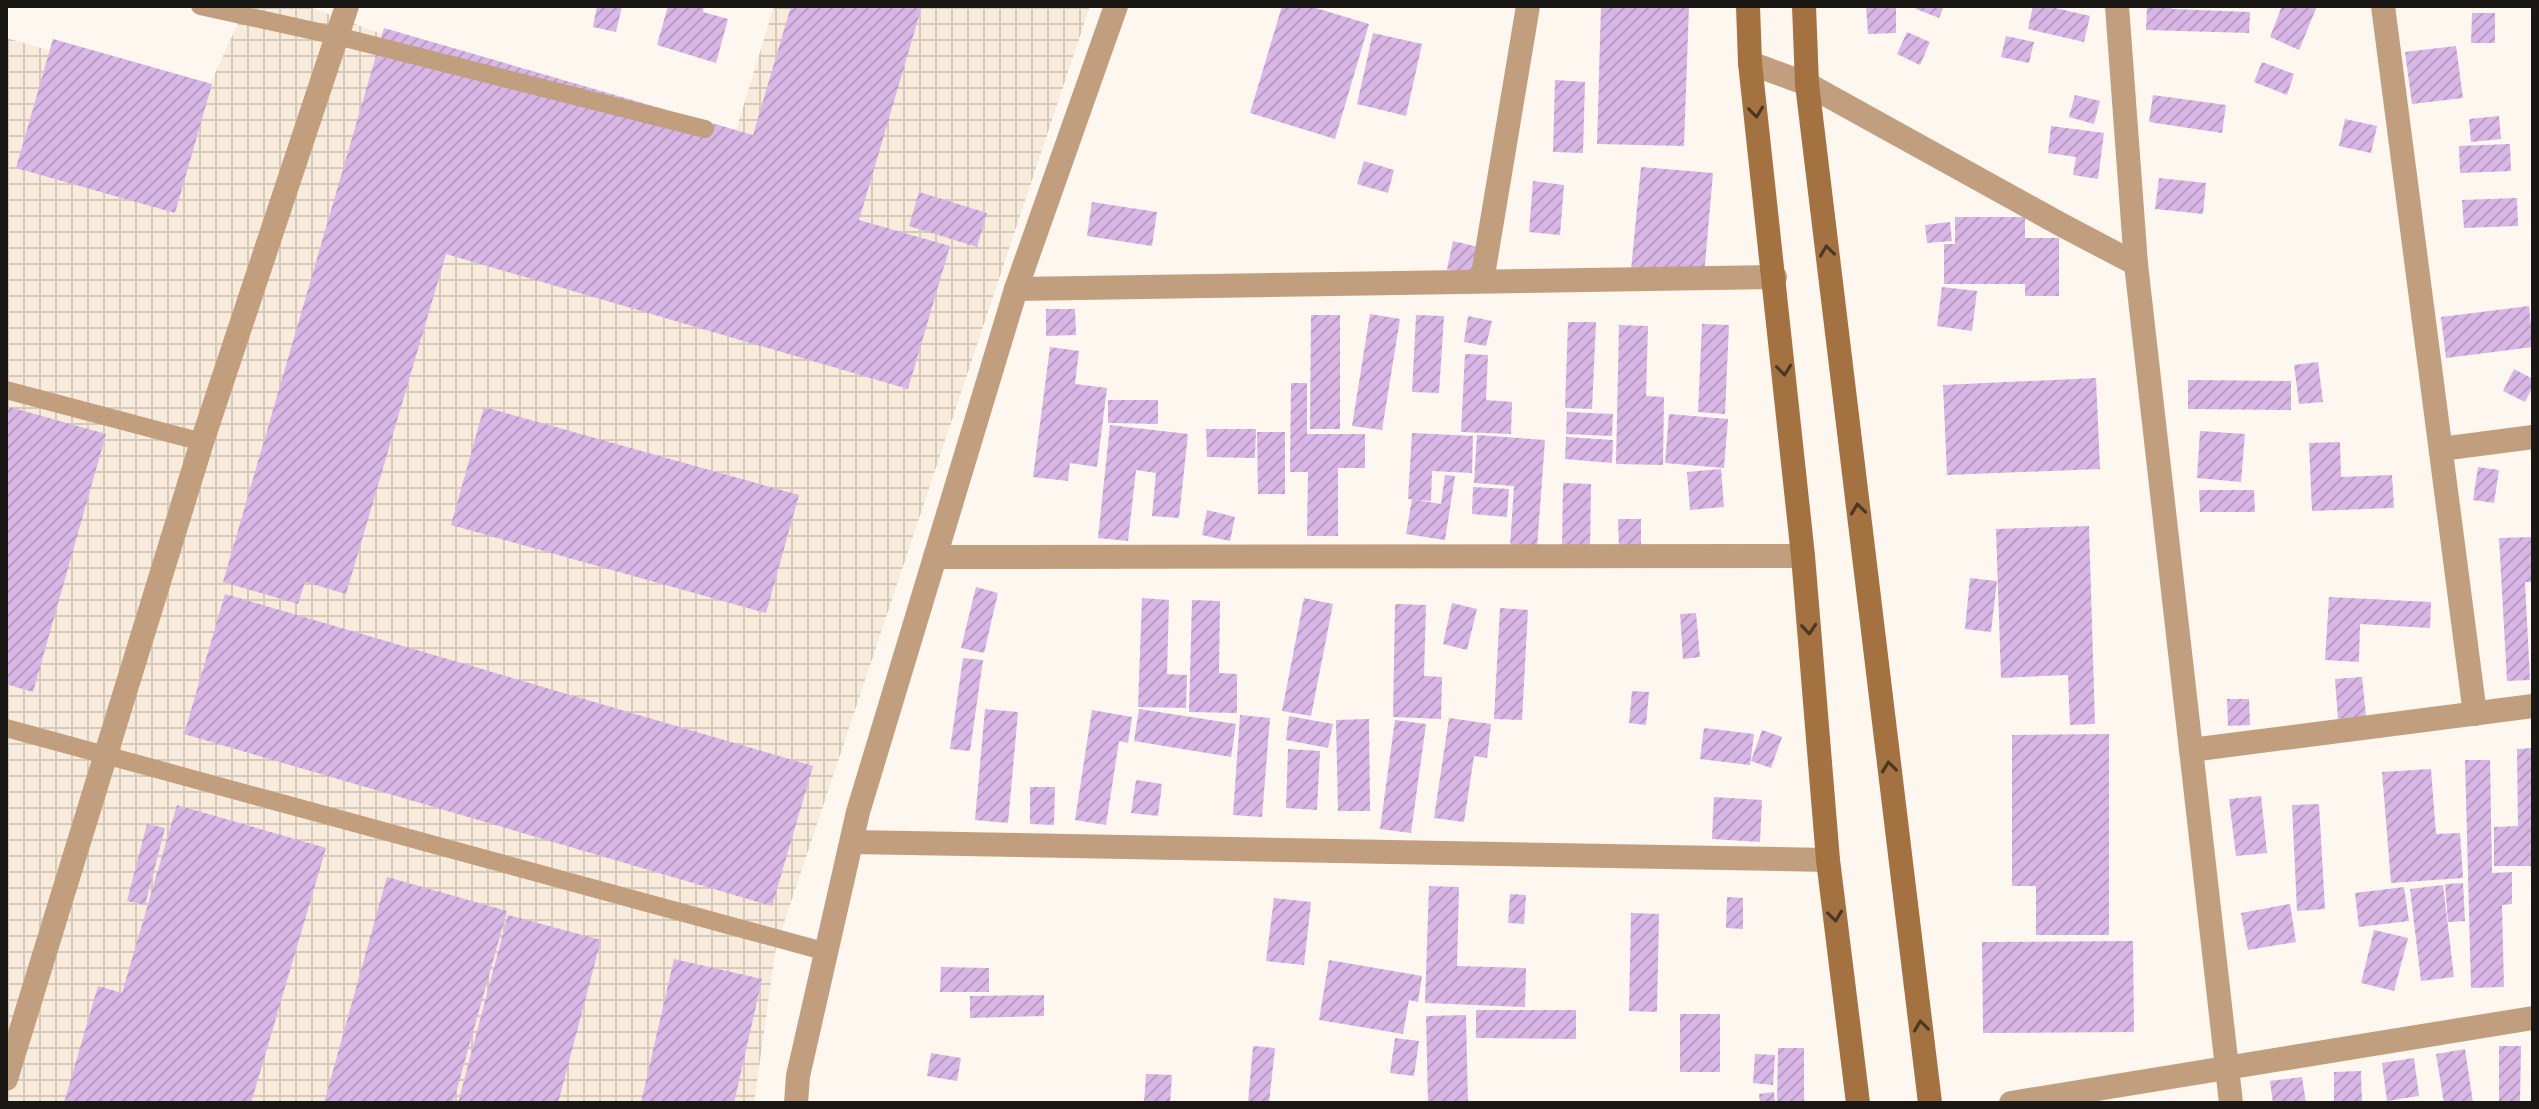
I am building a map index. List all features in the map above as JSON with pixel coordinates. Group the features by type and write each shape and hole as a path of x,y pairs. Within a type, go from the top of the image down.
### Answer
{"street":[{"path":"6,1079 202,442 347,6"},
{"path":"796,1103 798,1076 858,812 1016,289 1116,6"},
{"path":"1482,281 1528,6"},
{"path":"1748,6 1750,63 1803,556 1828,860 1858,1103"},
{"path":"1804,6 1807,84 1930,1103"},
{"path":"2117,6 2136,264 2231,1103"},
{"path":"2383,6 2475,714"},
{"path":"1750,63 1807,84 2136,264"},
{"path":"1016,289 1775,277"},
{"path":"2441,449 2533,437"},
{"path":"935,557 1803,556"},
{"path":"2191,750 2533,706"},
{"path":"852,842 1828,860"},
{"path":"2011,1103 2533,1018"}],"lane":[{"path":"200,6 337,36 705,129"},
{"path":"6,390 202,442"},
{"path":"6,728 827,952"}],"shaded area":[{"path":"246,6 307,6 726,163 774,6 1090,6 776,947 754,1103 6,1103 6,38 205,95"}],"building":[{"path":"597,6 622,6 616,32 593,27"},
{"path":"668,6 704,6 703,12 728,19 716,63 657,45"},
{"path":"791,6 922,6 859,220 950,246 908,389 446,254 346,594 305,582 298,604 223,582 384,28 753,135"},
{"path":"1282,6 1309,6 1369,24 1335,139 1250,113"},
{"path":"1601,6 1689,6 1684,146 1597,144"},
{"path":"1866,6 1896,6 1896,33 1868,34"},
{"path":"1917,6 1944,6 1939,18 1916,9"},
{"path":"2033,6 2047,6 2090,16 2084,42 2028,29"},
{"path":"2147,6 2250,12 2249,33 2146,30"},
{"path":"2282,6 2317,6 2299,50 2270,37"},
{"path":"2472,13 2495,13 2495,43 2471,43"},
{"path":"1907,32 1930,42 1920,65 1897,54"},
{"path":"1373,33 1422,44 1406,116 1357,104"},
{"path":"2006,36 2034,42 2029,63 2001,57"},
{"path":"53,39 212,84 175,213 16,168"},
{"path":"2456,46 2463,98 2412,104 2405,52"},
{"path":"2262,62 2294,74 2287,95 2254,82"},
{"path":"1555,80 1585,82 1583,153 1553,152"},
{"path":"2075,95 2100,101 2094,124 2069,117"},
{"path":"2153,95 2226,105 2222,133 2149,122"},
{"path":"2499,116 2501,139 2471,142 2469,119"},
{"path":"2345,119 2377,126 2371,153 2339,146"},
{"path":"2051,126 2104,133 2098,179 2073,175 2076,157 2048,153"},
{"path":"2510,144 2511,171 2460,173 2459,146"},
{"path":"1364,161 1394,170 1388,193 1357,184"},
{"path":"1641,167 1713,173 1704,276 1631,270"},
{"path":"2159,178 2206,183 2203,214 2155,209"},
{"path":"1533,181 1564,185 1560,235 1529,232"},
{"path":"919,192 987,213 977,247 909,226"},
{"path":"2517,198 2518,226 2464,228 2462,200"},
{"path":"1092,202 1157,212 1152,246 1087,236"},
{"path":"1955,217 2025,217 2025,238 2059,238 2059,296 2025,296 2025,284 1944,284 1944,244 1955,244"},
{"path":"1950,222 1952,241 1927,243 1925,225"},
{"path":"1453,241 1483,248 1477,276 1447,269"},
{"path":"1942,287 1977,291 1972,331 1937,326"},
{"path":"2529,306 2533,347 2446,358 2441,317"},
{"path":"1046,309 1075,309 1076,335 1046,336"},
{"path":"1370,314 1400,319 1382,430 1352,426"},
{"path":"1311,315 1340,315 1340,429 1310,429"},
{"path":"1416,315 1444,316 1439,393 1412,392"},
{"path":"1468,316 1492,321 1486,346 1464,342"},
{"path":"1568,322 1596,322 1592,409 1565,408"},
{"path":"1702,324 1729,325 1725,414 1698,412"},
{"path":"1619,325 1648,326 1646,396 1664,397 1663,465 1616,464"},
{"path":"1050,347 1079,351 1075,384 1107,388 1097,467 1070,463 1068,481 1033,477"},
{"path":"1465,354 1488,355 1486,400 1512,402 1511,434 1461,432"},
{"path":"2318,362 2323,402 2299,404 2294,365"},
{"path":"2514,369 2533,379 2525,402 2503,391"},
{"path":"2096,378 2100,469 1947,475 1943,385"},
{"path":"2188,380 2291,381 2291,410 2188,409"},
{"path":"1291,383 1307,383 1307,434 1365,434 1365,468 1338,468 1338,536 1307,536 1308,472 1290,472"},
{"path":"1108,400 1158,400 1158,424 1108,423"},
{"path":"6,406 106,434 33,692 6,684"},
{"path":"484,407 799,495 766,613 451,525"},
{"path":"1567,412 1613,414 1612,436 1566,434"},
{"path":"1669,414 1728,419 1724,468 1665,463"},
{"path":"1110,425 1188,434 1179,518 1152,516 1156,473 1136,470 1128,541 1098,538"},
{"path":"1206,429 1256,429 1255,458 1207,457"},
{"path":"2200,431 2245,434 2241,482 2197,478"},
{"path":"1257,432 1285,432 1285,494 1258,494"},
{"path":"1412,433 1473,436 1472,473 1432,471 1431,501 1416,500 1441,504 1445,475 1455,476 1445,540 1406,534 1412,499 1408,499"},
{"path":"1477,435 1545,440 1537,548 1510,546 1514,486 1474,483"},
{"path":"1566,437 1613,440 1612,463 1565,459"},
{"path":"2340,442 2341,477 2392,475 2394,508 2312,511 2309,443"},
{"path":"2478,467 2499,470 2494,503 2473,500"},
{"path":"1721,469 1724,507 1690,510 1687,472"},
{"path":"1563,483 1591,484 1590,550 1562,549"},
{"path":"1473,487 1509,489 1507,517 1472,514"},
{"path":"2199,490 2254,490 2255,512 2200,512"},
{"path":"1207,510 1235,517 1230,541 1202,535"},
{"path":"1618,519 1641,519 1641,551 1619,550"},
{"path":"2089,526 2095,724 2070,725 2068,675 2001,678 1996,529"},
{"path":"2531,537 2533,582 2525,582 2530,680 2507,681 2499,538"},
{"path":"1970,578 1997,581 1991,632 1965,629"},
{"path":"976,587 998,593 984,653 961,648"},
{"path":"225,594 813,766 772,906 184,734"},
{"path":"2329,597 2431,602 2430,628 2360,624 2359,662 2325,660"},
{"path":"1142,598 1169,600 1167,674 1187,675 1186,708 1138,707"},
{"path":"1304,598 1333,604 1311,716 1282,711"},
{"path":"1192,600 1220,601 1219,673 1237,674 1237,713 1189,712"},
{"path":"1452,603 1477,609 1467,650 1443,644"},
{"path":"1395,604 1426,605 1424,676 1442,677 1441,719 1393,717"},
{"path":"1500,608 1528,610 1522,720 1494,719"},
{"path":"1696,613 1700,657 1683,659 1680,614"},
{"path":"963,658 983,660 970,751 950,749"},
{"path":"2362,677 2366,716 2338,719 2335,679"},
{"path":"1632,691 1649,692 1646,725 1629,723"},
{"path":"2227,699 2249,699 2250,725 2228,726"},
{"path":"985,709 1018,712 1008,823 975,820"},
{"path":"1139,709 1236,724 1231,757 1134,741"},
{"path":"1092,710 1132,717 1128,743 1119,741 1106,825 1075,820"},
{"path":"1240,715 1270,718 1262,817 1233,815"},
{"path":"1289,716 1333,724 1328,748 1286,740"},
{"path":"1449,718 1491,724 1487,758 1474,756 1464,822 1434,818"},
{"path":"1369,719 1370,811 1338,811 1336,720"},
{"path":"1395,720 1426,724 1411,833 1380,829"},
{"path":"1704,728 1754,734 1750,765 1700,759"},
{"path":"1762,730 1782,737 1771,768 1751,761"},
{"path":"2109,734 2109,935 2036,935 2036,886 2012,886 2012,735"},
{"path":"2533,748 2533,866 2494,866 2494,827 2518,826 2517,749"},
{"path":"1288,749 1320,751 1317,810 1286,808"},
{"path":"2465,760 2490,760 2492,873 2512,872 2512,904 2502,905 2504,987 2471,988"},
{"path":"2431,769 2436,834 2460,833 2463,878 2391,883 2382,772"},
{"path":"1136,780 1162,784 1158,816 1131,813"},
{"path":"1030,787 1055,787 1054,825 1030,824"},
{"path":"2261,796 2267,853 2236,856 2229,799"},
{"path":"1714,797 1762,800 1760,842 1712,839"},
{"path":"2319,804 2325,909 2297,911 2292,805"},
{"path":"177,805 326,848 251,1103 64,1103 98,986 122,993"},
{"path":"147,824 165,828 145,905 127,901"},
{"path":"387,877 507,911 453,1103 324,1103"},
{"path":"2463,883 2465,921 2448,922 2445,884"},
{"path":"2443,885 2454,977 2421,981 2410,889"},
{"path":"1429,886 1459,887 1457,966 1526,968 1525,1007 1425,1003"},
{"path":"2404,887 2409,921 2359,927 2355,893"},
{"path":"1510,894 1526,895 1524,924 1508,923"},
{"path":"1727,897 1743,898 1743,929 1726,928"},
{"path":"1274,898 1311,902 1304,965 1266,961"},
{"path":"2290,904 2296,942 2248,950 2241,913"},
{"path":"1631,913 1659,914 1657,1012 1629,1011"},
{"path":"508,915 601,940 558,1103 458,1103"},
{"path":"2374,930 2408,938 2394,991 2361,983"},
{"path":"2133,941 2134,1032 1983,1033 1982,942"},
{"path":"674,959 762,979 734,1103 641,1103"},
{"path":"1329,960 1422,976 1418,1002 1409,1000 1403,1034 1319,1020"},
{"path":"941,967 989,968 989,992 940,992"},
{"path":"1044,995 1044,1016 970,1018 970,996"},
{"path":"1476,1010 1576,1010 1576,1039 1476,1038"},
{"path":"1680,1014 1720,1014 1720,1072 1680,1072"},
{"path":"1466,1015 1468,1103 1428,1103 1426,1016"},
{"path":"1395,1038 1419,1041 1414,1076 1390,1073"},
{"path":"1253,1046 1275,1048 1269,1103 1248,1103"},
{"path":"2499,1046 2521,1046 2520,1103 2499,1103"},
{"path":"1778,1048 1804,1048 1804,1103 1777,1103"},
{"path":"2465,1049 2473,1103 2444,1103 2436,1054"},
{"path":"931,1053 961,1058 957,1081 927,1076"},
{"path":"1755,1054 1775,1055 1773,1085 1753,1083"},
{"path":"2414,1058 2419,1096 2387,1101 2382,1063"},
{"path":"2361,1071 2362,1103 2334,1103 2334,1072"},
{"path":"1146,1074 1172,1075 1170,1103 1144,1103"},
{"path":"2302,1077 2306,1103 2273,1103 2270,1081"},
{"path":"1774,1092 1775,1103 1760,1103 1759,1094"}]}
